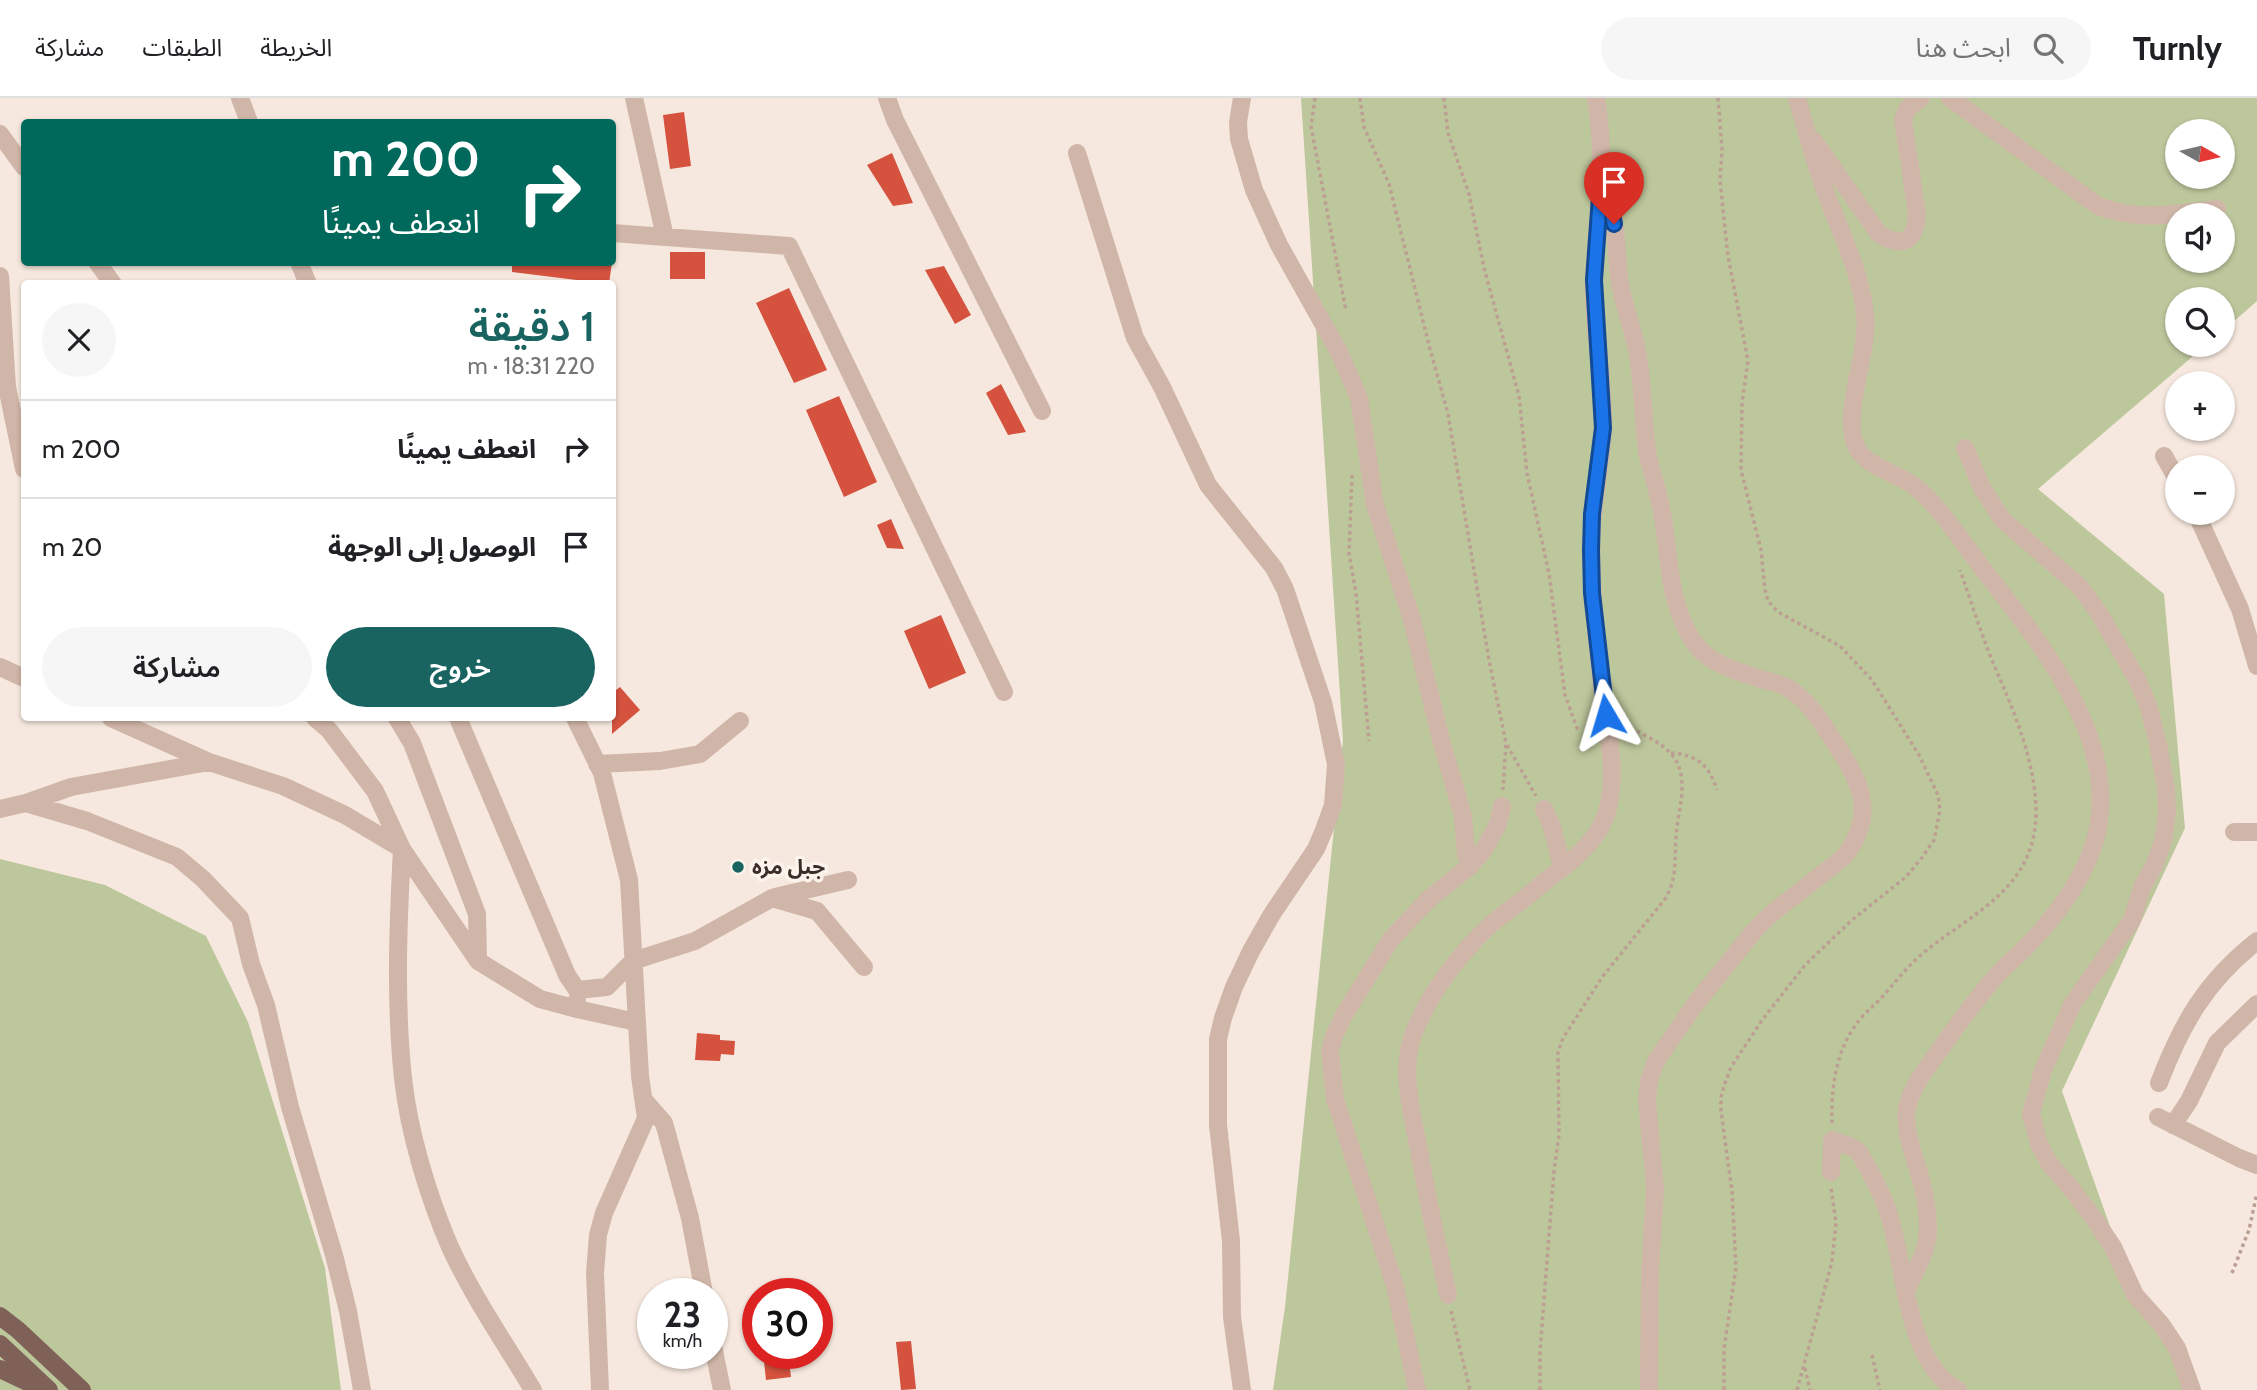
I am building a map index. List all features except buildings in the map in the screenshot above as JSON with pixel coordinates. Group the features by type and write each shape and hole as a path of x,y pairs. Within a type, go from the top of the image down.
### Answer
{"main road":[{"path":"0,1316 82,1390"},
{"path":"0,1344 47,1390"},
{"path":"0,1369 47,1390"}],"street":[{"path":"240,98 248,119"},
{"path":"634,98 665,237"},
{"path":"887,98 895,120 1042,411"},
{"path":"1242,98 1238,122 1239,139 1254,190 1279,245 1339,352 1359,398 1376,505 1388,551 1412,620 1463,817 1466,854 1470,866"},
{"path":"1448,1295 1409,1096 1408,1052 1413,1036 1430,1002 1469,947 1505,912 1595,839 1609,804 1612,782 1592,593 1592,514 1603,428 1594,280 1602,169 1602,141 1596,98"},
{"path":"1797,98 1817,166 1856,268 1866,316 1863,362 1852,417 1855,446 1861,456 1873,465 1889,471 1918,489 2031,631 2061,679 2092,740 2099,779 2101,805 2094,844 2068,896 2022,951 1999,972 1960,1022 1909,1100 1909,1132 1922,1183 1928,1217 1928,1237 1907,1289"},
{"path":"1808,132 1879,234 1891,242 1902,242 1911,237 1916,228 1917,214 1903,120 1908,109 1921,98"},
{"path":"1950,98 2098,206 2139,217 2165,214"},
{"path":"0,134 21,163"},
{"path":"1077,153 1097,223 1141,350 1162,387 1208,485 1274,568 1285,589 1322,702 1336,764 1333,805 1315,849 1251,951 1234,987 1218,1039 1217,1125 1231,1241 1232,1317 1242,1390"},
{"path":"1602,169 1614,224 1621,288 1637,347 1643,383 1643,416 1648,458 1663,514 1668,565 1677,604 1688,631 1696,645 1718,663 1783,685 1808,704 1848,763 1861,790 1863,802 1860,830 1844,857 1771,914 1754,931 1696,1003 1656,1061 1649,1081 1647,1100 1655,1189 1650,1272 1649,1390"},
{"path":"616,233 789,246 1004,692"},
{"path":"0,276 7,387 21,455"},
{"path":"1965,448 1982,488 2002,519 2079,586 2099,613 2138,681 2149,708 2158,744 2166,789 2167,812 2163,841 2154,866 2141,887 2132,920 2073,1003 2043,1070 2031,1114 2039,1144 2049,1163 2095,1220 2113,1247 2135,1295 2161,1324 2177,1348 2192,1390"},
{"path":"2202,525 2240,608 2257,666"},
{"path":"0,667 21,677"},
{"path":"118,721 209,762 283,786 345,815 402,849"},
{"path":"318,721 329,730 375,791 402,849 478,961 540,999 636,1022"},
{"path":"399,721 412,743 477,914 478,961"},
{"path":"459,721 567,975 577,990 577,1009"},
{"path":"576,721 602,773 629,880 636,1022 646,1118 604,1213 598,1235 595,1273 600,1390"},
{"path":"597,764 660,761 700,754 740,721"},
{"path":"0,809 71,787 209,762"},
{"path":"26,803 87,821 177,857 203,879 240,918 251,964 266,1005 290,1107 337,1266 362,1390"},
{"path":"1417,1390 1395,1286 1335,1099 1330,1052 1344,1015 1391,939 1429,899 1470,866 1492,837 1502,806"},
{"path":"1544,808 1552,827 1562,867"},
{"path":"2234,832 2257,832"},
{"path":"402,849 397,926 399,1026 403,1080 411,1123 437,1214 452,1249 475,1294 533,1390"},
{"path":"577,990 607,987 633,961 695,941 772,898 848,880"},
{"path":"772,898 817,911 864,967"},
{"path":"2159,1083 2183,1026 2195,1006 2230,964 2257,941"},
{"path":"2257,1004 2217,1043 2189,1101 2165,1121 2257,1165"},
{"path":"643,1099 664,1123 690,1218 701,1278"},
{"path":"1831,1172 1832,1140 1859,1152 1868,1167 1889,1212 1910,1312 1924,1350 1937,1374 1958,1390"},
{"path":"718,1369 722,1390"}],"path":[{"path":"1315,98 1311,126 1346,311"},
{"path":"1360,98 1364,127 1389,184 1448,414 1489,660 1506,743 1544,808"},
{"path":"1444,98 1448,133 1469,194 1484,268 1519,396 1527,473 1554,601 1565,695 1578,730"},
{"path":"1718,98 1722,149 1720,181 1728,256 1748,361 1742,402 1741,470 1761,550 1765,590 1769,601 1778,612 1840,646 1872,680 1919,755 1938,795 1940,810 1934,840 1906,877 1852,920 1805,965 1763,1018 1731,1067 1725,1083 1721,1111 1732,1191 1736,1267 1724,1349 1724,1390"},
{"path":"1353,471 1349,554 1356,593 1369,741"},
{"path":"1832,1140 1831,1102 1836,1072 1847,1039 1859,1020 1920,955 1999,896 2017,877 2033,840 2036,813 2034,780 2025,744 1960,569"},
{"path":"1620,720 1671,753 1691,757 1704,764 1712,774 1717,790"},
{"path":"1502,806 1506,743"},
{"path":"1539,1390 1552,1192 1559,1135 1558,1052 1563,1038 1603,976 1672,888 1677,866 1676,833 1682,782 1678,764 1671,753"},
{"path":"1797,1390 1805,1368 1834,1245 1836,1223 1831,1172"},
{"path":"2232,1273 2249,1230 2257,1193"},
{"path":"1448,1295 1469,1390"},
{"path":"1872,1355 1880,1390"},
{"path":"1805,1368 1810,1390"}],"green space":[{"path":"1301,98 2257,98 2257,301 2235,320 2235,287 2165,287 2165,357 2192,357 2176,371 2165,371 2165,380 2038,489 2164,594 2185,828 2062,1091 2139,1308 2201,1390 1273,1390 1285,1307 1343,740"},
{"path":"0,859 105,885 206,936 248,1022 325,1268 341,1390 0,1390"}],"place":[{"name":"جبل مزه","path":"738,867"}],"route":[{"path":"1606,715 1592,593 1591,550 1592,514 1603,428 1594,280 1602,169 1614,224"}]}
